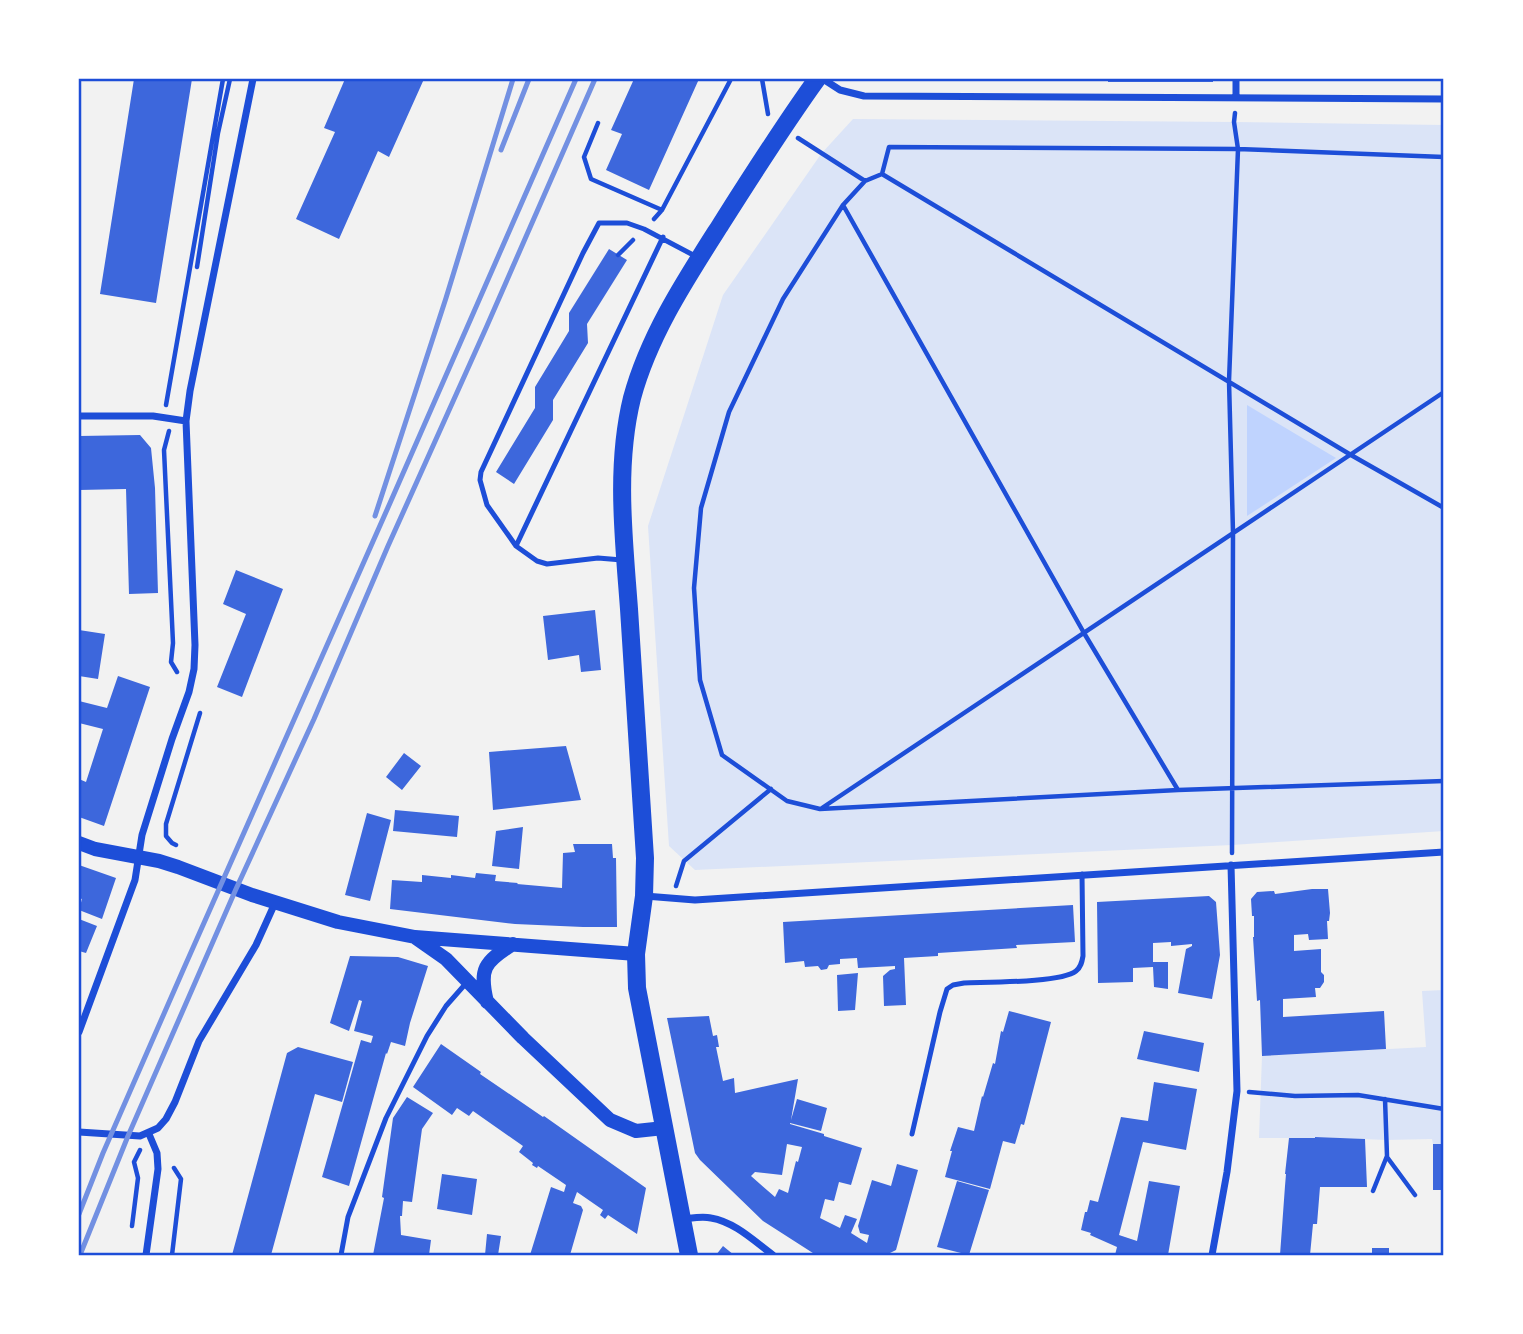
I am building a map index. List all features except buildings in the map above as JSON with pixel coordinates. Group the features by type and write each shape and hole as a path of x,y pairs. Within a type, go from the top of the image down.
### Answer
{"main road":[{"path":"689,1255 637,988 636,954 644,896 645,858 625,560 623,455 632,399 662,323 699,258 782,127 817,79"},
{"path":"79,843 95,849 159,861 275,903 338,922 415,937 636,954"},
{"path":"415,937 446,959 523,1038 610,1120 636,1131 664,1128"},
{"path":"487,1002 483,984 488,961 513,944"}],"street":[{"path":"79,1032 135,880 142,835 189,692 194,669 186,421 253,79"},
{"path":"823,79 840,90 864,96 1444,99"},
{"path":"1236,79 1236,98"},
{"path":"79,416 164,417 186,421"},
{"path":"644,896 695,900 1444,852"},
{"path":"1212,1255 1227,1172 1237,1091 1231,865"},
{"path":"79,1132 135,1136 149,1133 166,1119 199,1041 256,945 275,903"},
{"path":"146,1255 158,1169 157,1153 149,1133"},
{"path":"683,1219 712,1218 736,1227 773,1255"}],"lane":[{"path":"625,560 598,558 547,564 537,561 516,546 487,505 480,480 481,472 599,223 627,223 663,237 699,258"},
{"path":"516,546 663,237"},
{"path":"912,1133 947,989 953,985 1067,976 1075,971 1082,964 1083,956 1082,874"},
{"path":"341,1255 348,1217 386,1118 427,1036 446,1006 468,981"}],"path":[{"path":"164,417 223,79"},
{"path":"618,255 662,210 731,79"},
{"path":"762,79 769,118 865,181"},
{"path":"1231,865 1233,532 1230,381 1238,149 1234,121 1236,98"},
{"path":"598,123 584,157 591,179 662,210"},
{"path":"882,174 889,147 1238,149 1444,157"},
{"path":"882,174 865,181 843,205 783,299 729,412 701,508 694,588 700,680 722,755 786,800 820,809 1178,790 1444,781"},
{"path":"882,174 1350,455 1444,508"},
{"path":"843,205 1084,633 1178,790"},
{"path":"820,809 1444,392"},
{"path":"185,848 172,844 166,836 166,824 201,712"},
{"path":"672,899 684,861 771,789"},
{"path":"1237,1091 1295,1096 1358,1094 1444,1109"},
{"path":"1373,1191 1387,1156 1385,1099"},
{"path":"132,1229 138,1178 134,1162 149,1133"},
{"path":"1387,1156 1415,1195"},
{"path":"172,1255 181,1178"}],"shaded area":[{"path":"853,119 1444,125 1444,831 1232,845 695,870 669,846 648,526 723,295 821,154"},
{"path":"1444,990 1444,1144 1433,1144 1432,1139 1259,1138 1262,1056 1426,1047 1422,991"}],"water":[{"path":"1247,405 1336,458 1247,516"}],"railway":[{"path":"375,516 513,79"},
{"path":"501,150 529,79"},
{"path":"79,1214 184,968 576,79"},
{"path":"80,1255 128,1136 236,889 314,719 595,79"}]}
